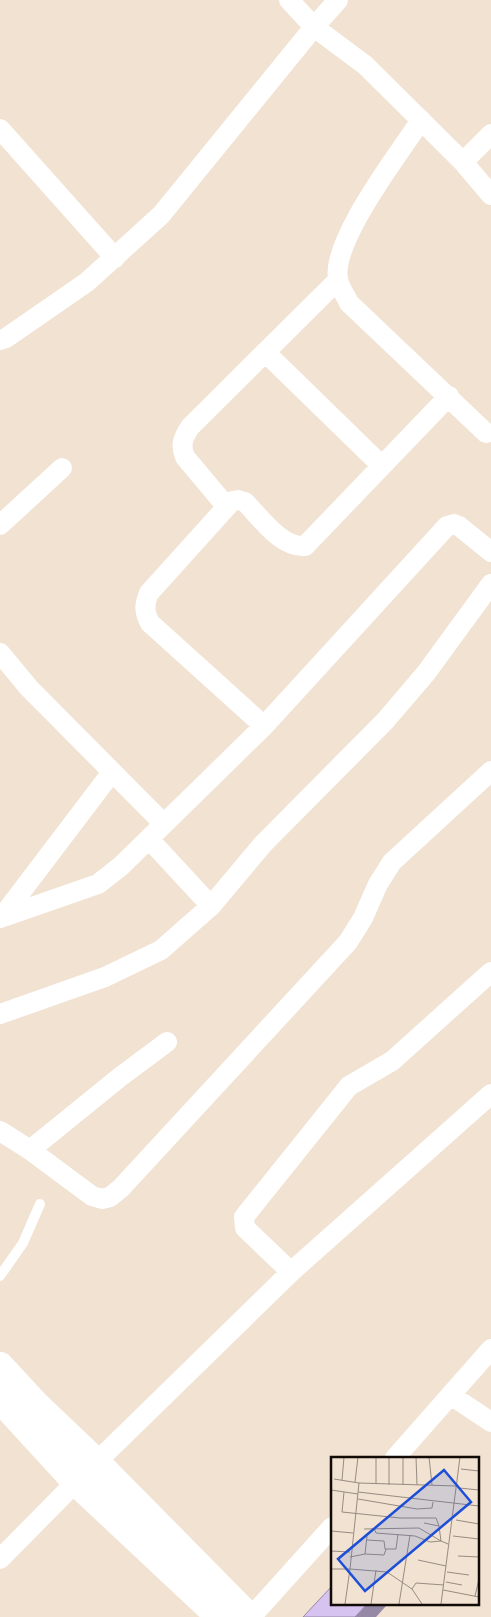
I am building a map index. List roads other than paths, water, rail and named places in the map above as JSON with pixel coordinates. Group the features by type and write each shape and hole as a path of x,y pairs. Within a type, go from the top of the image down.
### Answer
{"main road":[{"path":"0,1366 36,1405 97,1463 250,1617"},
{"path":"0,1399 76,1482 217,1616"}],"street":[{"path":"289,0 314,27 364,65 463,162 491,194"},
{"path":"0,340 6,338 87,282 161,215 338,0"},
{"path":"421,120 348,232 338,258 338,280 349,303 486,432"},
{"path":"0,129 115,258"},
{"path":"463,162 491,134"},
{"path":"226,506 185,458 182,449 183,439 190,427 338,280"},
{"path":"265,352 382,466"},
{"path":"264,726 150,623 144,613 149,593 226,506 238,500 245,502 287,543 296,547 306,546 449,396"},
{"path":"0,525 62,468"},
{"path":"1,917 98,884 121,866 264,726 447,526 454,524 459,526 491,552"},
{"path":"0,1014 105,977 161,950 211,906 263,844 386,721 426,674 491,584"},
{"path":"0,653 29,688 164,824"},
{"path":"0,1131 30,1150 92,1196 102,1199 110,1197 146,1162 348,942 363,918 378,884 392,862 491,771"},
{"path":"1,917 112,772"},
{"path":"149,839 211,906"},
{"path":"292,1272 245,1228 244,1217 349,1086 392,1061 491,972"},
{"path":"30,1150 120,1076 167,1042"},
{"path":"0,1559 76,1482 292,1272 491,1094"},
{"path":"396,1457 452,1396 491,1349"},
{"path":"452,1396 491,1422"},
{"path":"250,1617 331,1528"}],"lane":[{"path":"0,1276 23,1243 40,1204"}]}
